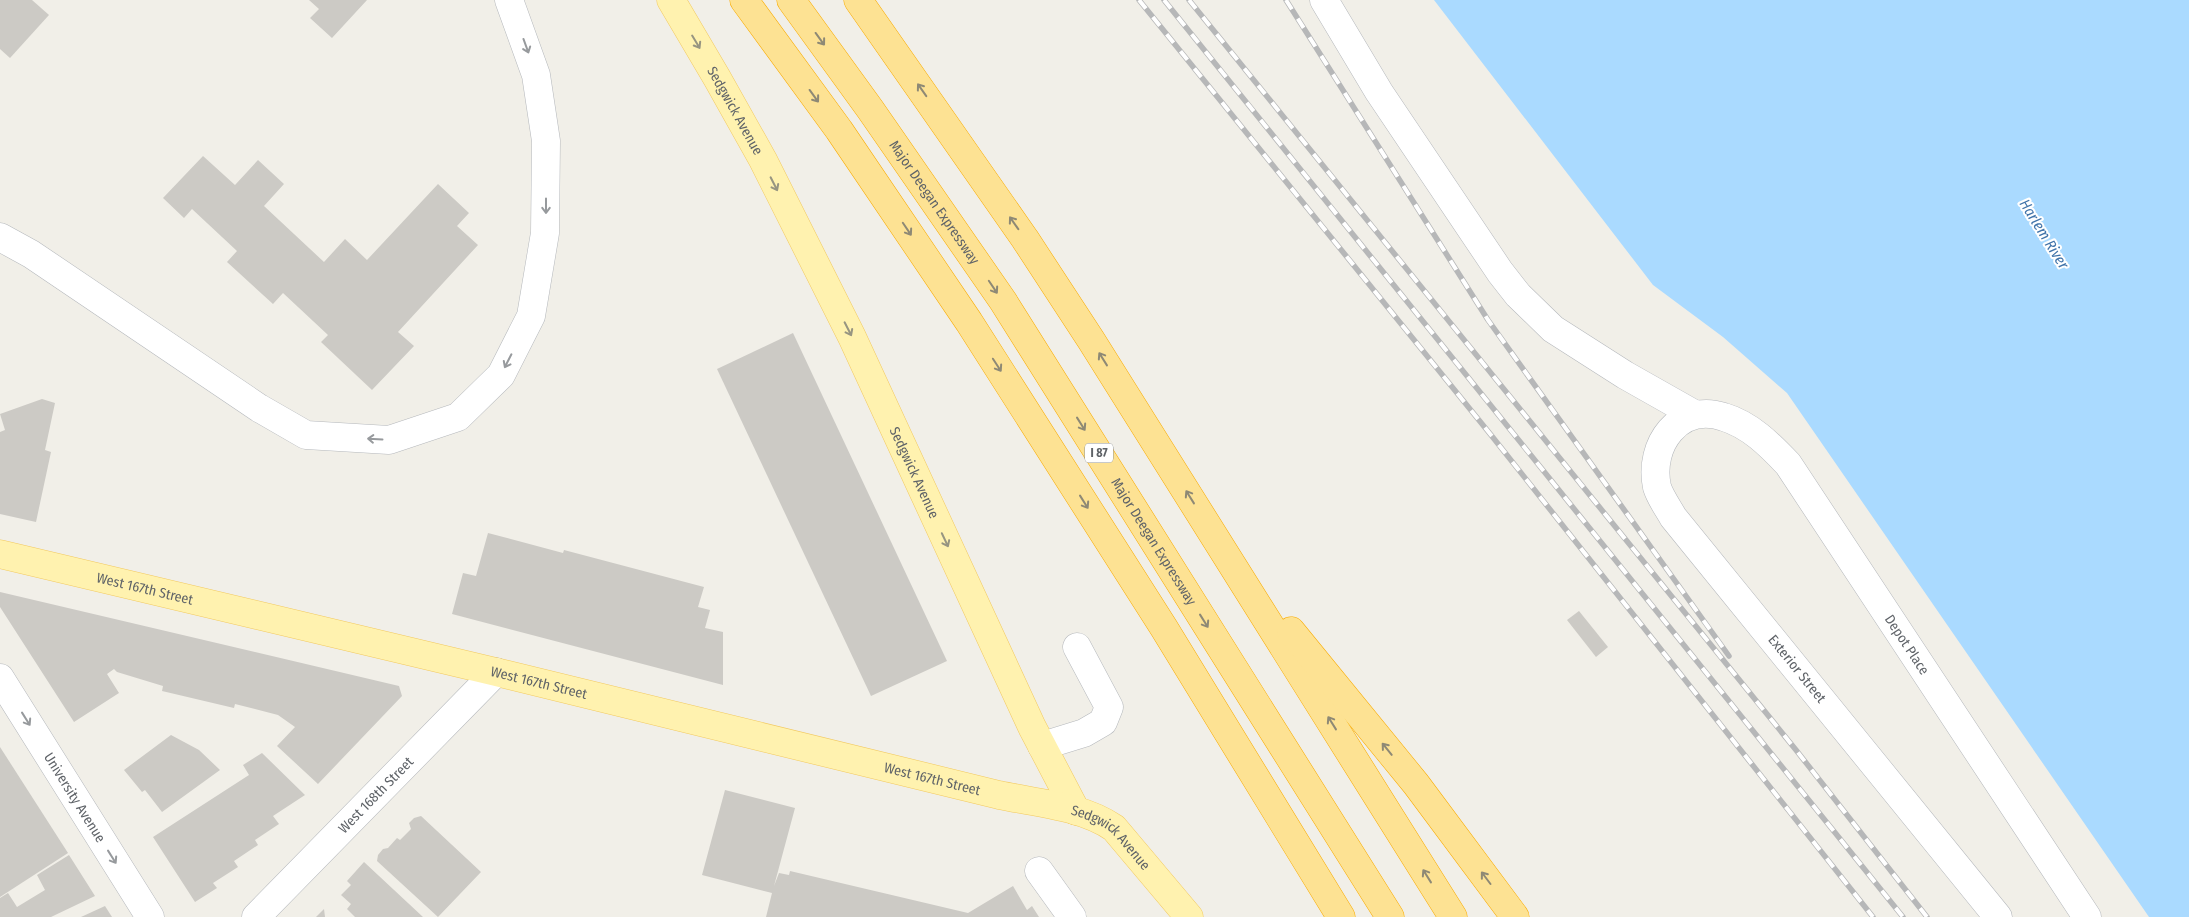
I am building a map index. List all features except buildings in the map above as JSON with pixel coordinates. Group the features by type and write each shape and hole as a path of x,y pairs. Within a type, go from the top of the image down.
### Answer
{"highway":[{"path":"744,0 844,138 975,331 1164,628 1342,917"},
{"name":"Major Deegan Expressway","path":"791,0 870,109 1003,302 1390,917"},
{"path":"858,0 1025,239 1216,538 1453,917"},
{"path":"1216,538 1416,784 1515,917"}],"main road":[{"name":"Sedgwick Avenue","path":"670,0 717,78 762,160 852,337 1042,746 1076,811 1104,820 1114,828 1189,917"},
{"name":"West 167th Street","path":"0,554 496,672 999,795 1076,811"}],"street":[{"path":"0,237 31,254 260,408 306,435 389,440 458,418 501,375 531,316 545,233 546,141 536,75 509,0"},
{"path":"1324,0 1379,92 1500,272 1518,295 1553,329 1625,375 1694,414"},
{"name":"Depot Place","path":"1694,414 1724,417 1742,425 1772,446 1788,464 2087,917"},
{"name":"Exterior Street","path":"1694,414 1672,428 1663,438 1658,453 1656,471 1657,487 1664,502 1674,517 1998,917"},
{"path":"1042,746 1084,733 1103,722 1109,707 1077,647"},
{"name":"West 168th Street","path":"256,917 496,672"},
{"name":"University Avenue","path":"0,678 150,917"},
{"path":"1038,871 1072,917"}],"water":[{"name":"Harlem River","path":"1434,0 2189,0 2189,917 2149,917 1787,393 1723,337 1653,285"}],"railway":[{"path":"1139,0 1491,435 1873,917"},
{"path":"1164,0 1903,917"},
{"path":"1189,0 1796,750 1927,917"},
{"path":"1286,0 1488,320 1729,656"}]}
